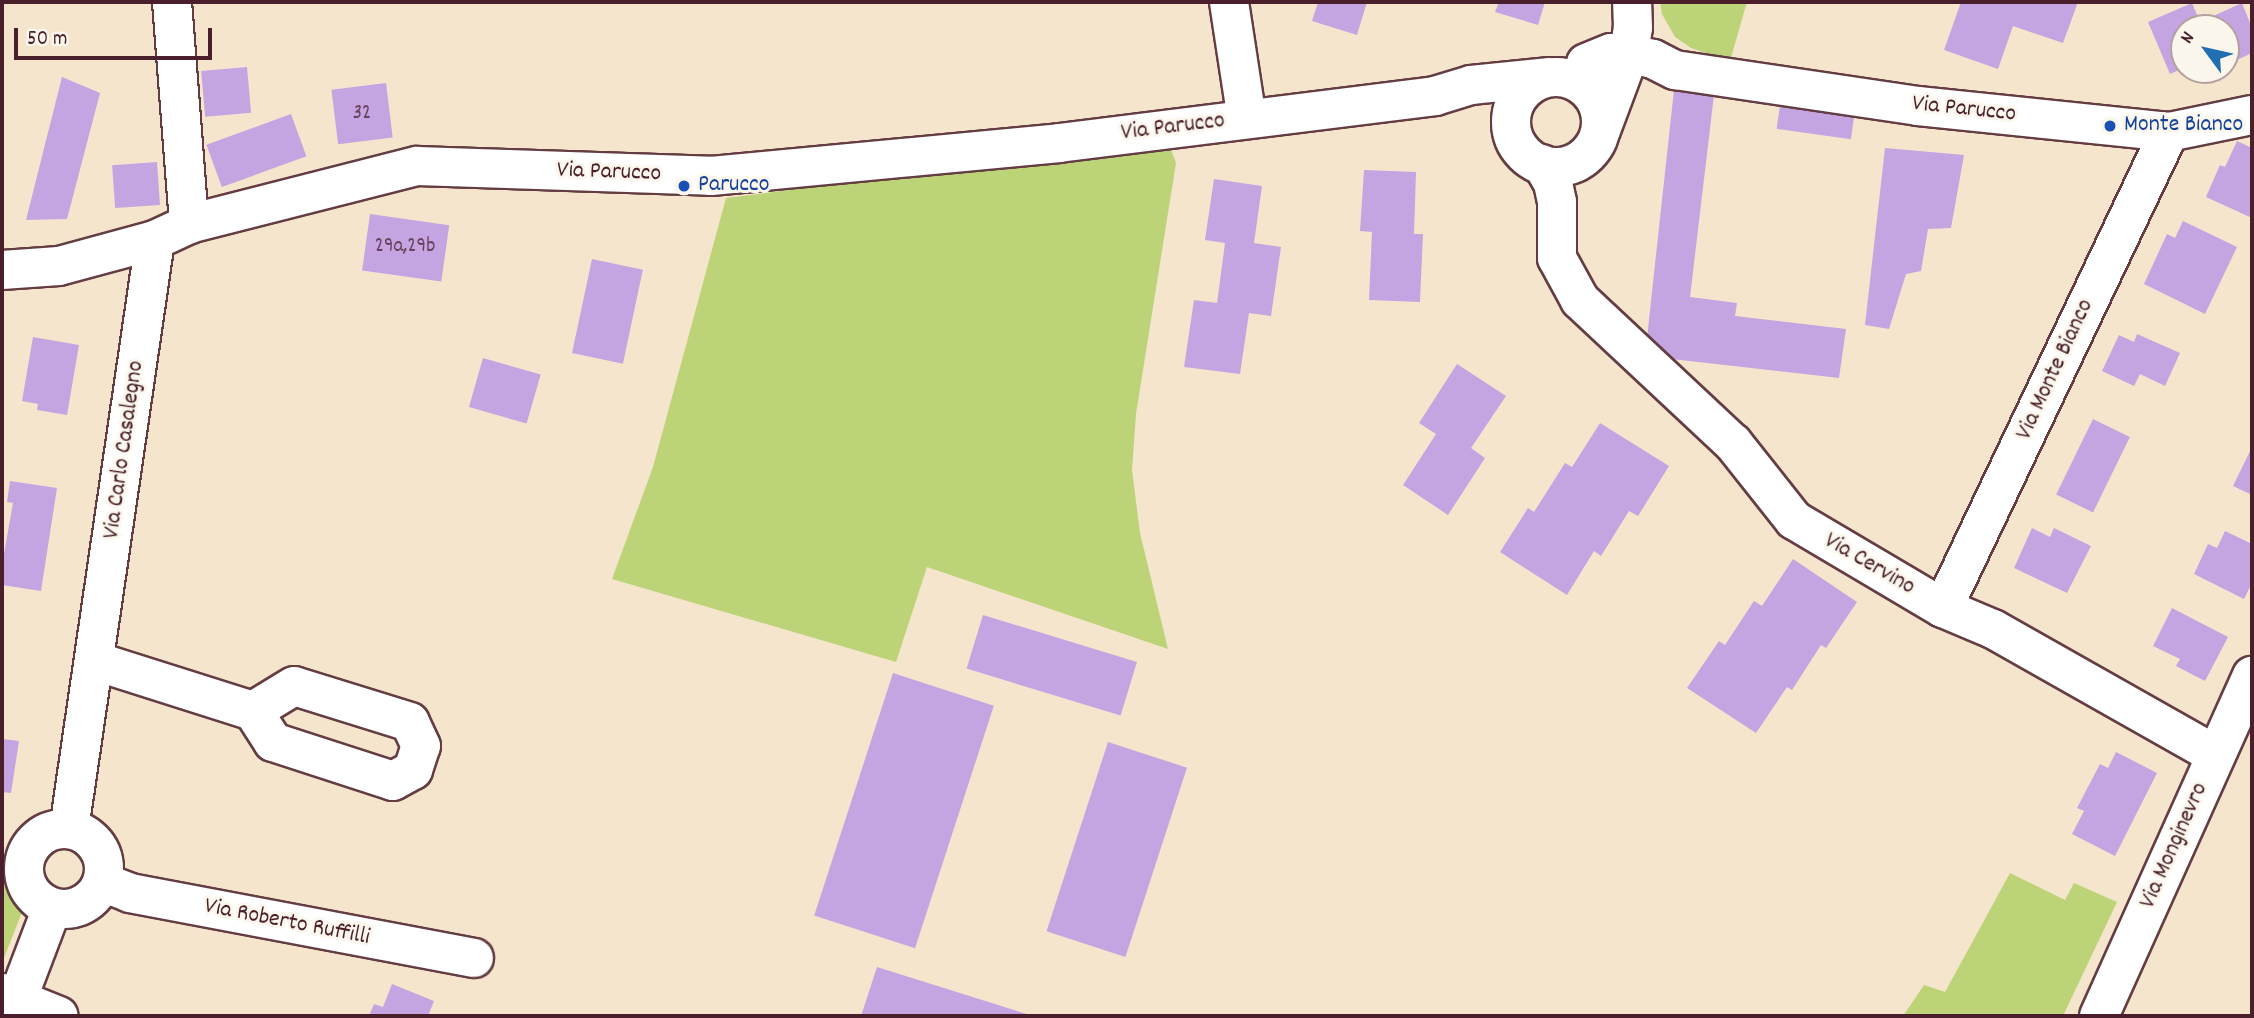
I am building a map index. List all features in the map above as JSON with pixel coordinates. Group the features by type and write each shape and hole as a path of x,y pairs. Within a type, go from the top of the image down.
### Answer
{"street":[{"path":"172,2 189,224"},
{"path":"1229,2 1247,119"},
{"path":"1436,96 1471,85 1564,73 1596,51 1623,2"},
{"path":"1634,2 1675,70"},
{"name":"Via Cervino","path":"1580,300 1568,267 1569,244 1603,124 1629,55 1634,2"},
{"path":"1611,53 1653,59 1675,70 1643,78 1603,124 1577,163 1562,166 1542,164 1521,150 1514,137 1511,121 1514,106 1522,93 1611,53"},
{"name":"Via Parucco","path":"1675,70 1918,106 2169,132 2252,115"},
{"path":"1564,73 1590,91 1603,124"},
{"path":"1436,96 1461,103 1492,118 1514,137"},
{"name":"Via Parucco","path":"2,270 59,266 155,240 189,224 416,166 711,176 1059,143 1436,96"},
{"name":"Via Monte Bianco","path":"1943,608 2169,132"},
{"name":"Via Cervino","path":"1542,164 1553,183 1557,202 1557,258 1580,300 1733,443 1794,520 1943,608 1993,629 2216,755"},
{"name":"Via Carlo Casalegno","path":"69,829 155,240"},
{"path":"95,661 253,711"},
{"name":"Via Monginevro","path":"2099,1016 2252,676"},
{"path":"69,829 81,832 98,848 103,859 102,882 88,902 64,910 42,903 28,886 15,849 69,829"},
{"name":"Via Roberto Ruffilli","path":"102,882 130,893 474,958"},
{"path":"52,908 10,1003 59,1016"}],"green space":[{"path":"1660,2 1747,2 1730,61 1691,48 1675,37 1662,14"},
{"path":"1163,142 1170,147 1176,163 1136,414 1132,470 1140,533 1168,649 927,567 896,662 612,579 653,467 726,198"},
{"path":"2,873 15,879 26,902 4,958"},
{"path":"2010,873 2065,900 2074,883 2117,902 2063,1016 1903,1016 1924,985 1945,992"}],"building":[{"path":"1318,2 1367,2 1357,35 1312,21"},
{"path":"1499,2 1545,2 1538,25 1495,12"},
{"path":"1961,2 2078,2 2063,43 2013,26 1998,69 1944,50"},
{"path":"2192,3 2197,14 2170,14 2170,74 2148,22"},
{"path":"2242,3 2252,28 2252,53 2240,59 2240,14 2218,14"},
{"path":"247,67 251,113 205,117 201,71"},
{"path":"62,77 100,93 67,219 26,220"},
{"path":"386,83 393,138 338,144 331,90"},
{"path":"1674,90 1714,95 1690,297 1737,303 1735,316 1846,329 1839,378 1645,356"},
{"path":"1780,105 1854,115 1851,139 1777,129"},
{"path":"291,114 306,156 222,187 206,145"},
{"path":"2237,141 2252,148 2252,218 2206,197 2220,165 2225,167"},
{"path":"1885,148 1964,155 1951,228 1928,229 1921,271 1906,274 1889,329 1865,325"},
{"path":"157,162 160,205 115,208 112,165"},
{"path":"1364,170 1416,172 1414,234 1423,234 1420,302 1369,300 1372,232 1360,231"},
{"path":"1214,179 1262,186 1254,243 1281,247 1271,316 1249,313 1240,374 1184,367 1194,300 1217,303 1225,243 1205,240"},
{"path":"370,214 449,225 441,282 362,270"},
{"path":"2183,221 2237,247 2205,314 2144,284 2167,234 2175,238"},
{"path":"592,259 643,270 623,364 572,353"},
{"path":"2137,334 2180,353 2165,386 2140,374 2134,386 2102,371 2119,335 2134,342"},
{"path":"33,337 79,345 67,415 37,410 38,404 22,401"},
{"path":"483,358 541,375 527,424 469,407"},
{"path":"1457,364 1506,396 1471,448 1485,458 1448,515 1403,485 1436,434 1419,423"},
{"path":"2093,419 2130,437 2093,512 2056,494"},
{"path":"1600,423 1669,466 1638,516 1629,511 1601,556 1594,551 1567,595 1500,552 1528,508 1534,512 1565,463 1572,467"},
{"path":"2252,447 2252,495 2233,486"},
{"path":"10,481 57,488 41,591 2,585 2,565 13,503 7,502"},
{"path":"2032,528 2050,537 2054,528 2091,546 2067,593 2014,568"},
{"path":"2225,531 2252,544 2252,583 2244,599 2194,574 2208,544 2217,548"},
{"path":"1793,559 1857,602 1826,648 1821,645 1792,690 1787,687 1756,733 1687,688 1719,641 1725,645 1754,601 1762,606"},
{"path":"2172,608 2228,637 2205,681 2176,666 2180,659 2153,646"},
{"path":"983,615 1137,662 1121,716 967,669"},
{"path":"893,673 994,706 915,948 814,916"},
{"path":"2,739 19,741 11,793 2,792"},
{"path":"1108,742 1187,768 1125,957 1047,931"},
{"path":"2116,752 2157,773 2115,856 2072,834 2084,811 2077,808 2100,764 2108,768"},
{"path":"877,967 1033,1016 861,1016"},
{"path":"392,984 434,1001 428,1016 369,1016 374,1004 383,1007"}],"place":[{"name":"Monte Bianco","path":"2110,126"},
{"name":"Parucco","path":"684,186"}]}
